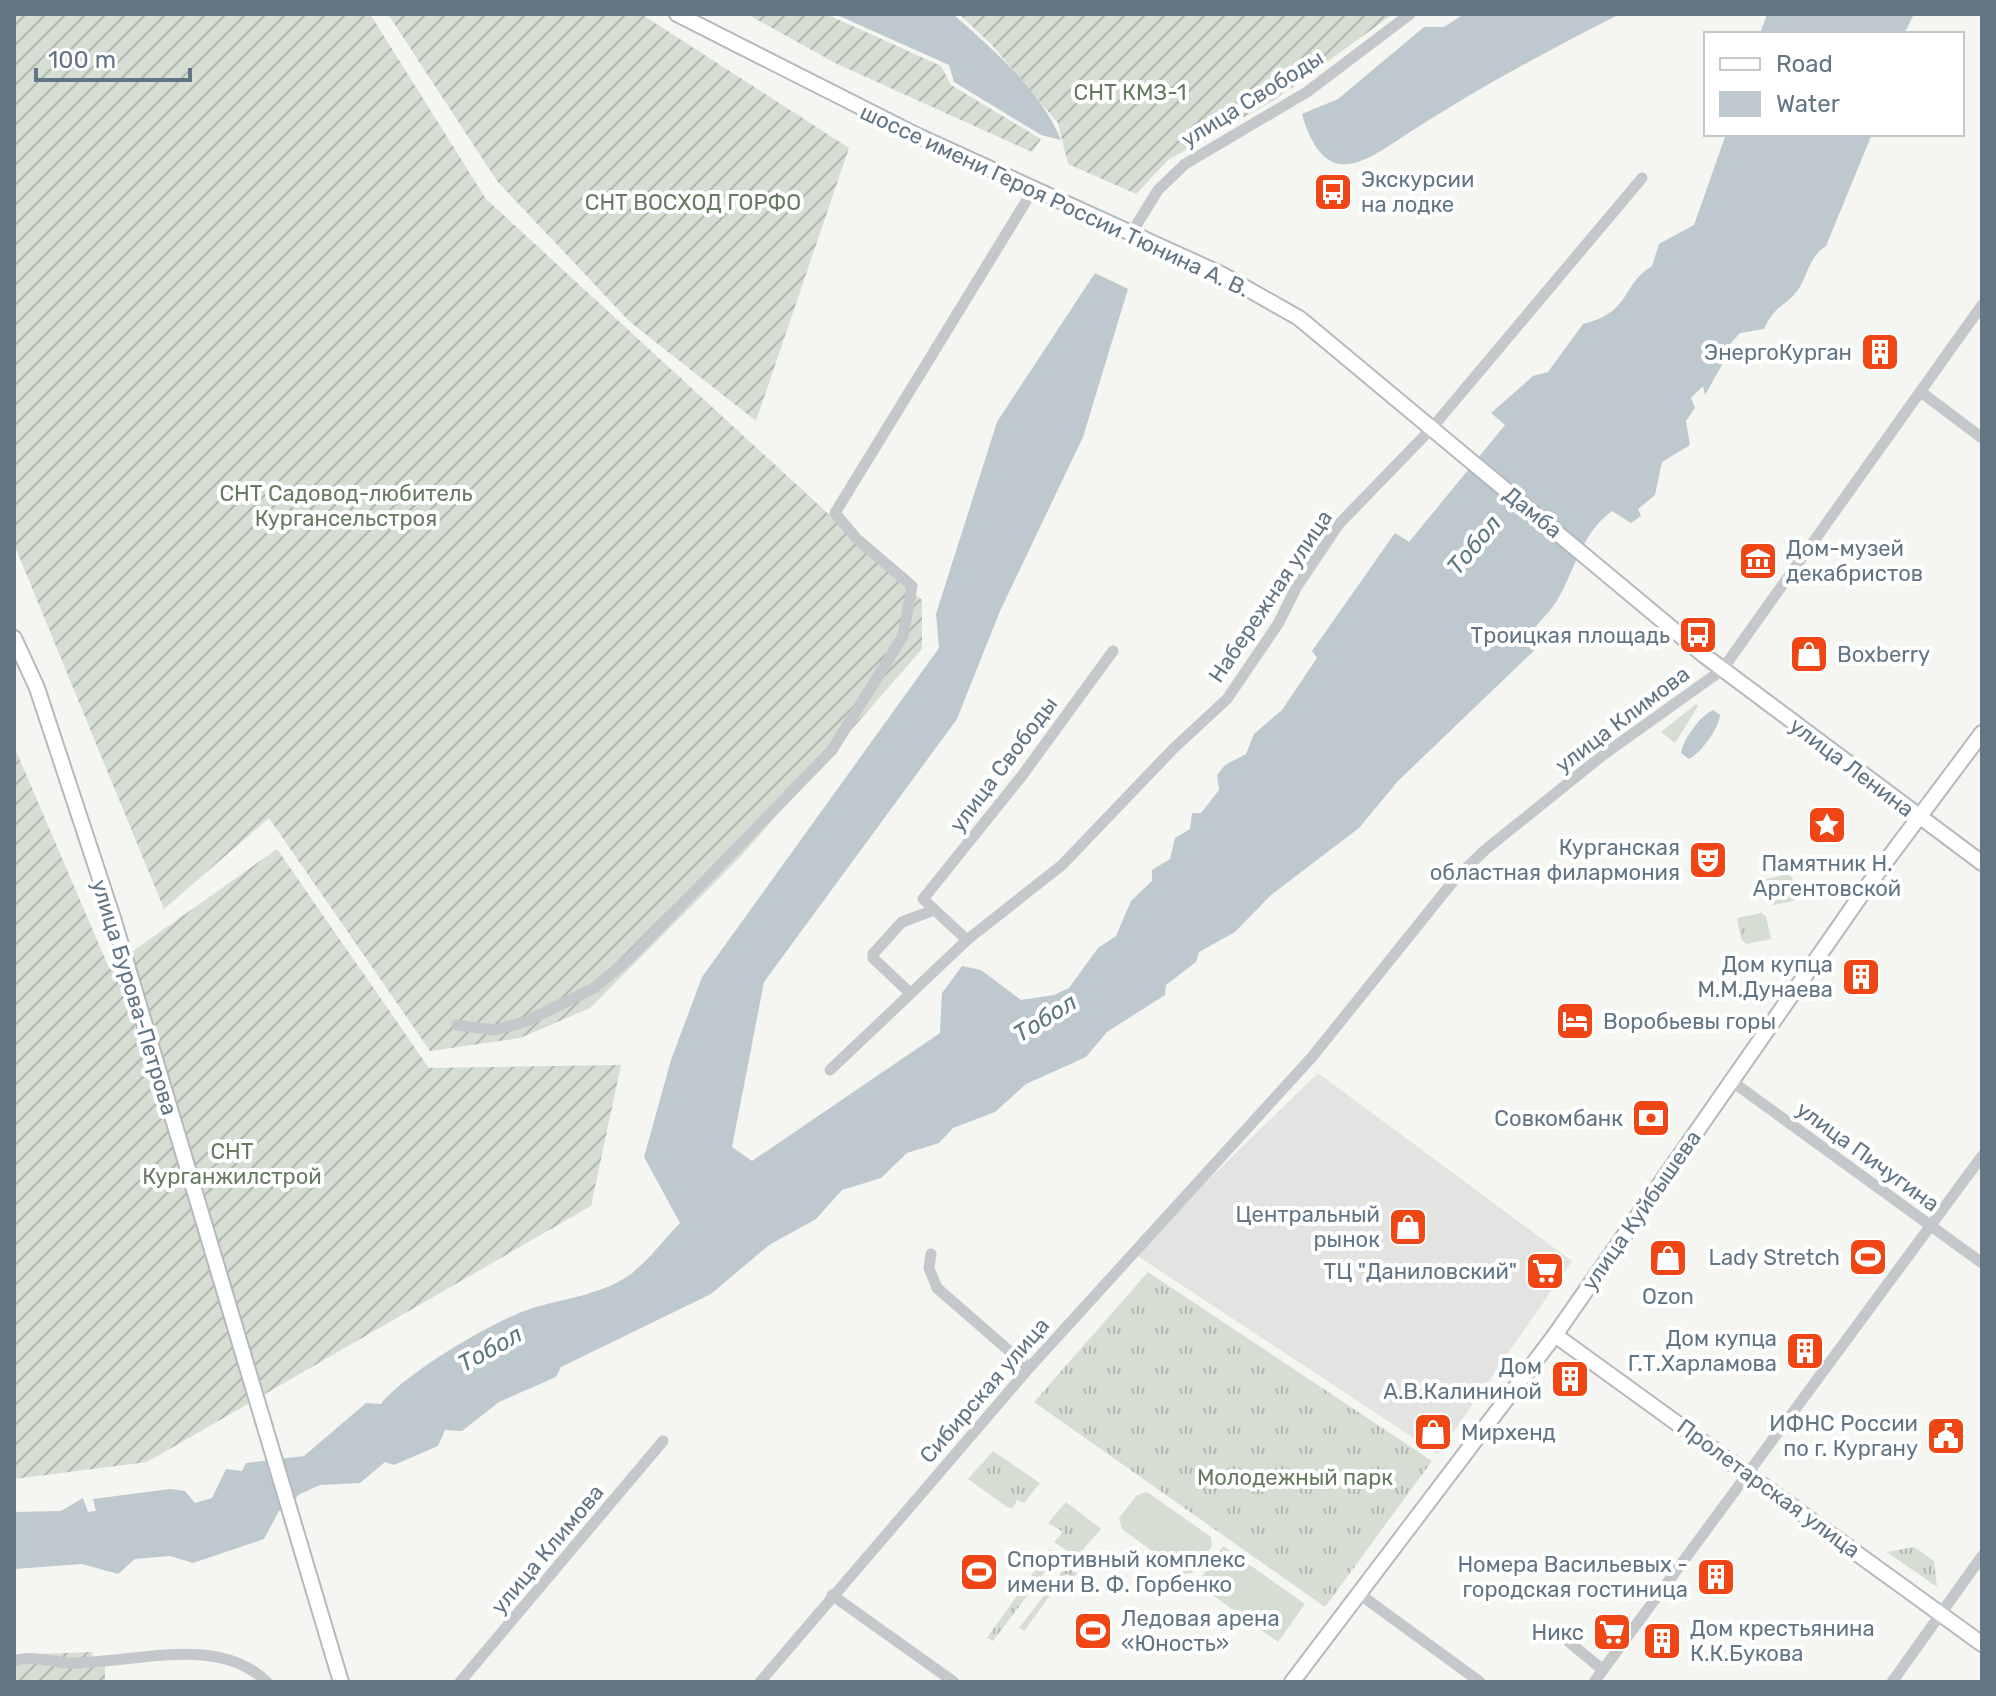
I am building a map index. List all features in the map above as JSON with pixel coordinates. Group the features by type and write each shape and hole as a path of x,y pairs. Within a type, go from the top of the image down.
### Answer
{"main road":[{"name":"шоссе имени Героя России Тюнина А. В.","path":"677,14 825,90 1033,190 1223,275 1299,318 1431,429"},
{"name":"Дамба","path":"1431,429 1722,670"},
{"name":"улица Бурова-Петрова","path":"14,638 37,688 113,918 341,1682"},
{"name":"улица Ленина","path":"1722,670 1982,863"},
{"name":"улица Куйбышева","path":"1292,1682 1555,1335 1730,1080 1982,733"},
{"name":"Пролетарская улица","path":"1555,1335 1982,1644"}],"street":[{"name":"улица Свободы","path":"1132,232 1158,190 1185,164 1307,92 1410,14"},
{"name":"Набережная улица","path":"830,1070 967,940 1062,865 1174,748 1227,699 1278,624 1296,588 1339,524 1431,429 1642,178"},
{"path":"457,1025 494,1030 525,1022 594,988 664,924 832,750 903,636 912,586 857,539 835,513 1033,190"},
{"name":"улица Климова","path":"1244,1129 1312,1057 1455,879 1485,850 1603,755 1722,670 1982,305"},
{"path":"1921,392 1982,438"},
{"name":"улица Свободы","path":"934,910 923,899 1021,777 1113,651"},
{"path":"910,993 873,958 873,954 902,922 934,910 967,940"},
{"name":"улица Пичугина","path":"1730,1080 1982,1263"},
{"name":"Сибирская улица","path":"760,1682 1029,1368 1244,1129"},
{"path":"1594,1682 1749,1476 1982,1156"},
{"path":"931,1254 929,1268 937,1288 1029,1368"},
{"name":"улица Климова","path":"460,1682 663,1441"},
{"path":"1892,1682 1982,1556"},
{"path":"1358,1593 1480,1682"},
{"path":"832,1595 954,1682"},
{"path":"1578,1631 1569,1642 1603,1670"},
{"path":"14,1661 21,1658 71,1663 187,1654 247,1663 265,1680"}],"shaded area":[{"path":"1318,1073 1572,1261 1438,1454 1133,1253"}],"green space":[{"name":"СНТ Садовод-любитель Кургансельстроя","path":"14,14 370,14 486,199 922,600 922,649 741,856 590,1008 520,1038 430,1051 269,818 164,909 14,544"},
{"name":"СНТ ВОСХОД ГОРФО","path":"388,14 641,14 849,148 756,421 630,322 497,181"},
{"path":"747,14 826,14 941,66 951,85 1041,139 1032,152 835,63"},
{"name":"СНТ КМЗ-1","path":"959,14 1393,14 1276,99 1168,160 1136,194 1068,164 1058,123 991,44"},
{"path":"1696,704 1698,706 1675,743 1661,732"},
{"name":"СНТ Курганжилстрой","path":"14,746 109,968 277,849 429,1068 621,1065 591,1206 147,1462 14,1479"},
{"path":"1787,874 1792,877 1797,900 1774,905 1769,901 1766,879"},
{"path":"1761,913 1766,916 1771,939 1746,944 1741,939 1737,918"},
{"name":"Молодежный парк","path":"1148,1272 1432,1461 1325,1607 1034,1402"},
{"path":"993,1451 1040,1483 1024,1503 1017,1500 1013,1508 1007,1507 968,1479"},
{"path":"1147,1492 1211,1537 1212,1546 1192,1573 1183,1574 1122,1529 1119,1518 1137,1495"},
{"path":"1066,1502 1101,1529 1076,1557 1054,1542 1063,1532 1048,1523"},
{"path":"1223,1546 1305,1604 1278,1642 1197,1584"},
{"path":"1914,1547 1934,1561 1937,1587 1887,1552"},
{"path":"1050,1549 1055,1559 993,1641 987,1638"},
{"path":"1066,1567 1077,1573 1074,1578 1066,1574 1024,1631 1019,1628"},
{"path":"92,1652 94,1665 105,1664 105,1682 14,1682 14,1655"}],"water":[{"path":"835,14 953,14 1028,87 1061,140 1041,135 954,82 949,65"},
{"path":"1464,14 1620,14 1509,73 1364,160 1340,164 1332,162 1320,152 1310,137 1302,114 1338,99 1424,27 1444,27"},
{"path":"1767,14 1914,14 1905,32 1761,32"},
{"name":"Тобол","path":"1725,136 1871,136 1826,246 1812,261 1798,290 1772,315 1764,329 1740,333 1722,353 1723,363 1705,395 1703,386 1691,398 1695,408 1686,421 1690,445 1662,462 1655,495 1638,509 1641,516 1631,523 1612,511 1593,530 1556,602 1531,632 1544,641 1398,781 1359,828 1271,895 1235,932 1199,952 1196,962 1166,985 1165,995 1107,1032 1086,1057 1026,1084 995,1112 953,1128 939,1143 907,1153 881,1178 842,1190 816,1219 769,1245 711,1294 561,1367 556,1377 499,1402 462,1431 445,1430 438,1446 394,1465 385,1462 360,1483 320,1485 300,1494 279,1511 264,1539 193,1563 170,1556 135,1559 118,1574 82,1564 14,1569 14,1512 61,1511 83,1498 88,1512 96,1511 93,1499 170,1489 185,1491 195,1503 212,1498 226,1469 242,1471 246,1463 304,1456 366,1403 381,1404 428,1364 494,1325 530,1309 617,1283 649,1258 680,1223 644,1157 671,1060 702,977 939,648 936,614 997,422 1095,273 1128,289 1083,437 1000,611 957,719 764,982 732,1147 752,1161 940,1033 942,993 962,966 981,970 1021,1000 1054,995 1069,988 1098,948 1116,936 1131,901 1152,881 1152,870 1170,859 1175,838 1190,829 1192,813 1201,813 1219,790 1217,775 1225,765 1246,754 1254,734 1282,710 1317,658 1312,651 1395,533 1409,542 1505,425 1491,413 1533,376 1548,372 1583,324 1599,319 1618,306 1635,282 1652,266 1659,244 1694,225"},
{"path":"1713,710 1720,715 1716,727 1704,746 1689,759 1681,753 1685,741 1698,722"}],"place":[{"name":"Экскурсии на лодке","path":"1333,192"},
{"name":"ЭнергоКурган","path":"1880,352"},
{"name":"Дом-музей декабристов","path":"1758,561"},
{"name":"Троицкая площадь","path":"1698,635"},
{"name":"Boxberry","path":"1809,654"},
{"name":"Памятник Н. Аргентовской","path":"1827,825"},
{"name":"Курганская областная филармония","path":"1708,860"},
{"name":"Дом купца М.М.Дунаева","path":"1861,977"},
{"name":"Воробьевы горы","path":"1575,1021"},
{"name":"Совкомбанк","path":"1651,1118"},
{"name":"Центральный рынок","path":"1408,1227"},
{"name":"Lady Stretch","path":"1868,1257"},
{"name":"Ozon","path":"1668,1258"},
{"name":"ТЦ \"Даниловский\"","path":"1545,1271"},
{"name":"Дом купца Г.Т.Харламова","path":"1805,1351"},
{"name":"Дом А.В.Калининой","path":"1570,1379"},
{"name":"Мирхенд","path":"1433,1432"},
{"name":"ИФНС России по г. Кургану","path":"1946,1436"},
{"name":"Спортивный комплекс имени В. Ф. Горбенко","path":"979,1572"},
{"name":"Номера Васильевых - городская гостиница","path":"1716,1577"},
{"name":"Ледовая арена «Юность»","path":"1093,1631"},
{"name":"Никс","path":"1612,1632"},
{"name":"Дом крестьянина К.К.Букова","path":"1662,1641"}]}
